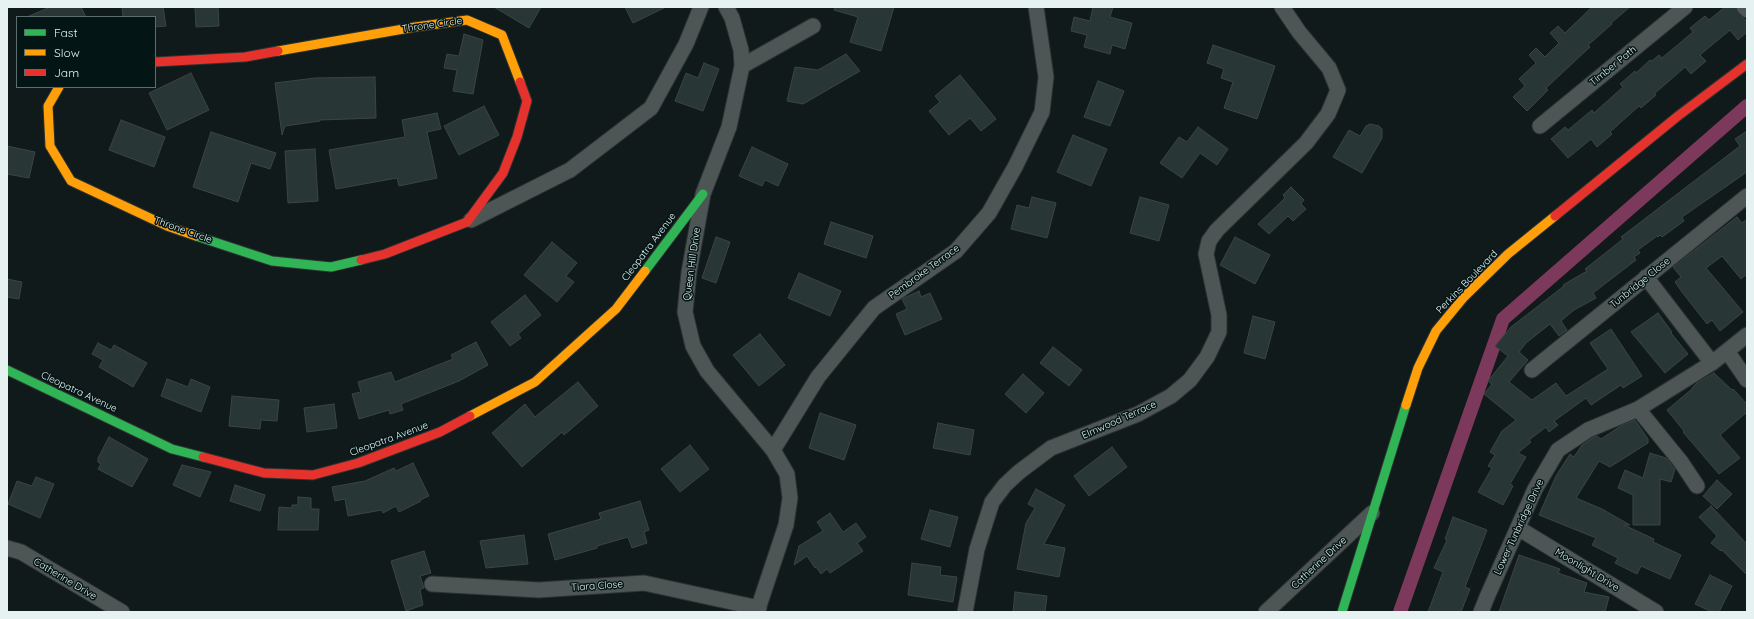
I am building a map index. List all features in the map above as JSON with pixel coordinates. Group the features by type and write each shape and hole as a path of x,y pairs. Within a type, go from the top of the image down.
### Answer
{"street":[{"name":"Throne Circle","path":"58,88 48,106 50,146 71,181 167,226 272,260 331,267 385,254 466,222 570,170 651,108 686,44 701,7"},
{"name":"Queen Hill Drive","path":"726,7 732,18 741,50 742,66 729,127 703,194 689,272 685,312 693,346 707,371 773,450 787,474 790,498 786,525 758,610"},
{"name":"Pembroke Terrace","path":"773,450 818,377 874,308 956,250 989,213 1015,167 1042,112 1046,77 1036,7"},
{"name":"Elmwood Terrace","path":"965,612 977,549 992,502 1005,485 1019,472 1051,448 1138,414 1171,396 1190,380 1207,357 1219,332 1219,315 1206,254 1209,241 1217,230 1306,144 1328,114 1338,90 1329,68 1299,32 1282,7"},
{"name":"Timber Path","path":"1540,126 1685,7"},
{"path":"1744,7 1747,10"},
{"name":"Throne Circle","path":"156,62 245,57 408,28 467,20 502,35 527,101 517,136 503,173 466,222"},
{"path":"742,66 813,26"},
{"name":"Perkins Boulevard","path":"1342,612 1418,368 1436,331 1464,298 1508,254 1678,116 1747,64"},
{"name":"Cleopatra Avenue","path":"7,370 172,449 264,473 313,475 358,463 440,432 535,382 616,309 703,194"},
{"name":"Tunbridge Close","path":"1532,370 1747,196"},
{"path":"1646,277 1712,363"},
{"name":"Lower Tunbridge Drive","path":"1481,612 1536,489 1558,450 1588,430 1638,410 1712,363 1747,335"},
{"path":"1727,351 1747,380"},
{"path":"1638,410 1681,462 1697,486"},
{"name":"Catherine Drive","path":"1266,612 1372,513"},
{"name":"Moonlight Drive","path":"1518,528 1656,612"},
{"name":"Catherine Drive","path":"7,548 22,552 122,612"},
{"name":"Tiara Close","path":"432,584 539,590 644,583 758,610"}],"building":[{"path":"50,7 81,7 86,16 29,16"},
{"path":"122,7 163,7 166,26 156,27 156,16 123,16"},
{"path":"195,7 218,7 219,26 196,27"},
{"path":"494,7 541,7 529,28"},
{"path":"625,7 666,7 633,23"},
{"path":"835,7 894,7 881,51 850,42 858,17 834,10"},
{"path":"1093,7 1113,7 1110,17 1132,23 1125,49 1112,45 1110,54 1084,47 1087,35 1071,31 1074,17 1090,21"},
{"path":"1592,7 1630,7 1588,45 1590,47 1546,88 1548,90 1527,111 1513,97 1525,86 1519,79 1536,63 1529,55 1536,48 1545,57 1559,43 1550,33 1558,26 1565,33"},
{"path":"1725,7 1734,7 1747,22 1747,32 1738,40 1730,30 1700,55 1706,61 1691,74 1685,67 1654,94 1656,95 1641,108 1639,106 1610,132 1612,134 1597,147 1591,139 1568,158 1551,139 1565,127 1568,130 1592,110 1594,113 1623,87 1620,84 1635,71 1636,73 1650,60 1652,61 1659,55 1662,58 1693,32 1690,28 1705,16 1709,20"},
{"path":"464,34 483,40 473,94 453,91 457,70 444,68 447,54 459,56"},
{"path":"1213,45 1275,66 1257,119 1224,108 1233,82 1221,78 1224,69 1207,63"},
{"path":"846,54 860,71 803,104 787,101 795,67 818,70"},
{"path":"704,63 719,69 703,111 675,101 686,73 698,78"},
{"path":"191,73 209,110 167,130 149,93"},
{"path":"960,75 996,119 981,131 970,118 949,135 929,111 940,102 935,96"},
{"path":"375,77 376,118 320,120 285,126 282,135 275,83 315,78"},
{"path":"1098,81 1124,91 1110,126 1084,117"},
{"path":"484,106 499,135 459,155 444,126"},
{"path":"437,113 441,129 427,132 437,178 399,186 397,178 336,189 329,150 405,137 402,120"},
{"path":"121,120 165,137 154,167 109,150"},
{"path":"1370,124 1379,126 1382,129 1382,138 1362,173 1333,157 1349,130 1360,136 1366,126"},
{"path":"1198,127 1228,149 1217,165 1200,153 1182,178 1160,163 1179,137 1187,142"},
{"path":"1747,131 1747,172 1682,217 1684,221 1662,237 1660,235 1658,237 1657,236 1638,250 1640,253 1634,257 1636,260 1593,293 1596,298 1574,310 1561,321 1567,330 1559,336 1550,324 1526,343 1519,352 1528,360 1509,382 1532,400 1556,383 1566,396 1608,369 1590,343 1611,329 1642,376 1623,388 1621,385 1591,405 1586,398 1554,421 1558,425 1549,432 1546,427 1529,440 1531,442 1518,453 1526,457 1510,484 1513,486 1503,505 1478,492 1492,468 1488,466 1495,455 1490,452 1502,431 1516,420 1484,394 1492,384 1488,381 1508,356 1495,346 1511,327 1564,286 1563,285 1587,271 1585,269 1623,239 1621,237 1740,146 1735,139"},
{"path":"211,132 276,153 270,169 251,163 238,202 193,187"},
{"path":"1073,135 1107,149 1091,186 1057,172"},
{"path":"7,146 35,152 29,178 7,174"},
{"path":"752,147 788,164 778,186 765,180 762,186 739,176"},
{"path":"315,149 318,201 288,203 285,151"},
{"path":"1291,187 1304,200 1301,204 1306,209 1293,221 1288,216 1269,234 1258,224 1285,198 1283,195"},
{"path":"1032,197 1056,203 1047,238 1011,229 1017,205 1029,208"},
{"path":"1140,197 1169,205 1159,241 1130,233"},
{"path":"1737,217 1742,223 1747,219 1747,274 1741,279 1722,256 1706,268 1743,312 1720,331 1712,320 1707,324 1682,292 1675,282 1681,277 1673,267"},
{"path":"831,222 873,236 866,258 824,244"},
{"path":"716,237 730,242 716,283 702,278"},
{"path":"1235,237 1270,255 1255,284 1220,265"},
{"path":"552,242 577,263 566,276 574,282 557,302 524,275"},
{"path":"799,273 841,291 830,316 788,298"},
{"path":"7,279 22,282 19,299 7,297"},
{"path":"919,291 921,297 930,293 942,319 905,335 896,314 907,309 902,299"},
{"path":"525,295 541,315 518,334 521,338 510,346 491,322"},
{"path":"1658,313 1672,332 1671,333 1688,354 1665,373 1631,332"},
{"path":"1253,316 1275,322 1265,359 1244,353"},
{"path":"760,334 785,365 759,386 733,355"},
{"path":"476,342 488,365 459,381 401,404 403,410 390,414 389,410 359,419 352,394 361,392 358,382 391,372 395,382 453,359 451,355"},
{"path":"98,343 111,350 114,345 147,363 133,387 99,367 103,360 92,354"},
{"path":"1053,347 1082,370 1069,386 1040,363"},
{"path":"1714,373 1732,390 1733,389 1747,404 1747,412 1720,435 1740,458 1719,474 1683,432 1684,431 1667,410 1697,383"},
{"path":"1023,374 1044,393 1026,413 1005,394"},
{"path":"167,379 188,387 191,379 210,387 201,412 161,396"},
{"path":"578,382 598,406 564,435 562,432 522,467 492,433 525,404 535,417"},
{"path":"232,396 279,400 277,421 261,420 260,429 229,426"},
{"path":"334,404 337,428 307,432 304,408"},
{"path":"820,413 856,425 844,460 809,448"},
{"path":"1635,420 1648,439 1648,443 1610,467 1599,461 1576,498 1602,509 1630,525 1624,525 1654,539 1653,542 1681,555 1670,579 1641,566 1637,574 1615,563 1618,558 1592,545 1596,538 1539,515 1556,476 1570,454 1574,457 1582,445 1592,438 1597,436 1601,439 1622,425"},
{"path":"938,423 974,430 970,455 933,448"},
{"path":"109,437 148,459 132,487 98,469 101,464 98,462 98,458"},
{"path":"690,445 709,469 680,492 661,469"},
{"path":"1112,447 1127,467 1089,496 1074,476"},
{"path":"1650,453 1666,458 1675,469 1671,482 1660,479 1660,525 1633,525 1633,495 1618,488 1625,470 1643,478"},
{"path":"413,463 429,496 399,512 396,506 383,513 382,510 348,516 345,499 335,501 332,487 365,481 394,468 396,471"},
{"path":"182,465 211,472 200,497 173,485"},
{"path":"36,477 54,484 40,518 8,504 17,481 32,486"},
{"path":"1717,480 1732,494 1717,509 1703,496"},
{"path":"235,485 265,495 260,511 230,501"},
{"path":"1036,489 1065,505 1044,544 1065,548 1059,577 1017,569 1026,523 1035,508 1028,504"},
{"path":"298,497 311,498 311,509 319,509 318,530 278,530 279,507 292,508 292,505 298,505"},
{"path":"640,501 649,530 644,532 647,543 632,548 628,537 555,560 548,534 601,519 599,513"},
{"path":"1711,506 1747,544 1747,575 1722,550 1721,551 1711,543 1717,536 1699,517"},
{"path":"930,510 958,517 950,547 921,539"},
{"path":"830,513 843,532 856,523 866,537 857,543 863,551 830,573 827,569 821,574 807,556 794,565 799,546 823,531 817,522"},
{"path":"1453,517 1487,530 1465,587 1470,589 1461,612 1428,612 1443,572 1434,568 1447,540 1445,539"},
{"path":"524,535 528,564 486,568 480,541"},
{"path":"424,551 431,573 420,576 424,588 420,589 423,605 406,611 391,561"},
{"path":"1519,555 1560,569 1558,573 1587,583 1584,592 1609,597 1605,612 1499,612"},
{"path":"912,563 941,567 940,575 957,577 953,602 908,595"},
{"path":"1710,575 1732,586 1719,612 1712,612 1695,604"},
{"path":"1015,592 1047,596 1045,612 1013,612"}],"waterway":[{"path":"1400,612 1503,319 1747,106"}],"traffic: fast":[{"path":"645,271 703,194"},
{"path":"196,236 272,261 331,267 361,260"},
{"path":"7,370 172,449 203,457"},
{"path":"1342,612 1406,405"}],"traffic: slow":[{"path":"278,51 415,27 467,20 502,35 520,82"},
{"path":"58,88 48,106 50,146 71,181 167,226 196,236"},
{"path":"1406,405 1418,368 1436,331 1464,297 1508,254 1555,216"},
{"path":"470,416 535,382 616,309 645,271"}],"traffic: jam":[{"path":"156,62 245,57 278,51"},
{"path":"1555,216 1678,116 1747,64"},
{"path":"361,260 385,254 467,222 503,173 517,137 527,101 520,82"},
{"path":"203,457 264,473 313,475 358,463 440,432 470,416"}]}
